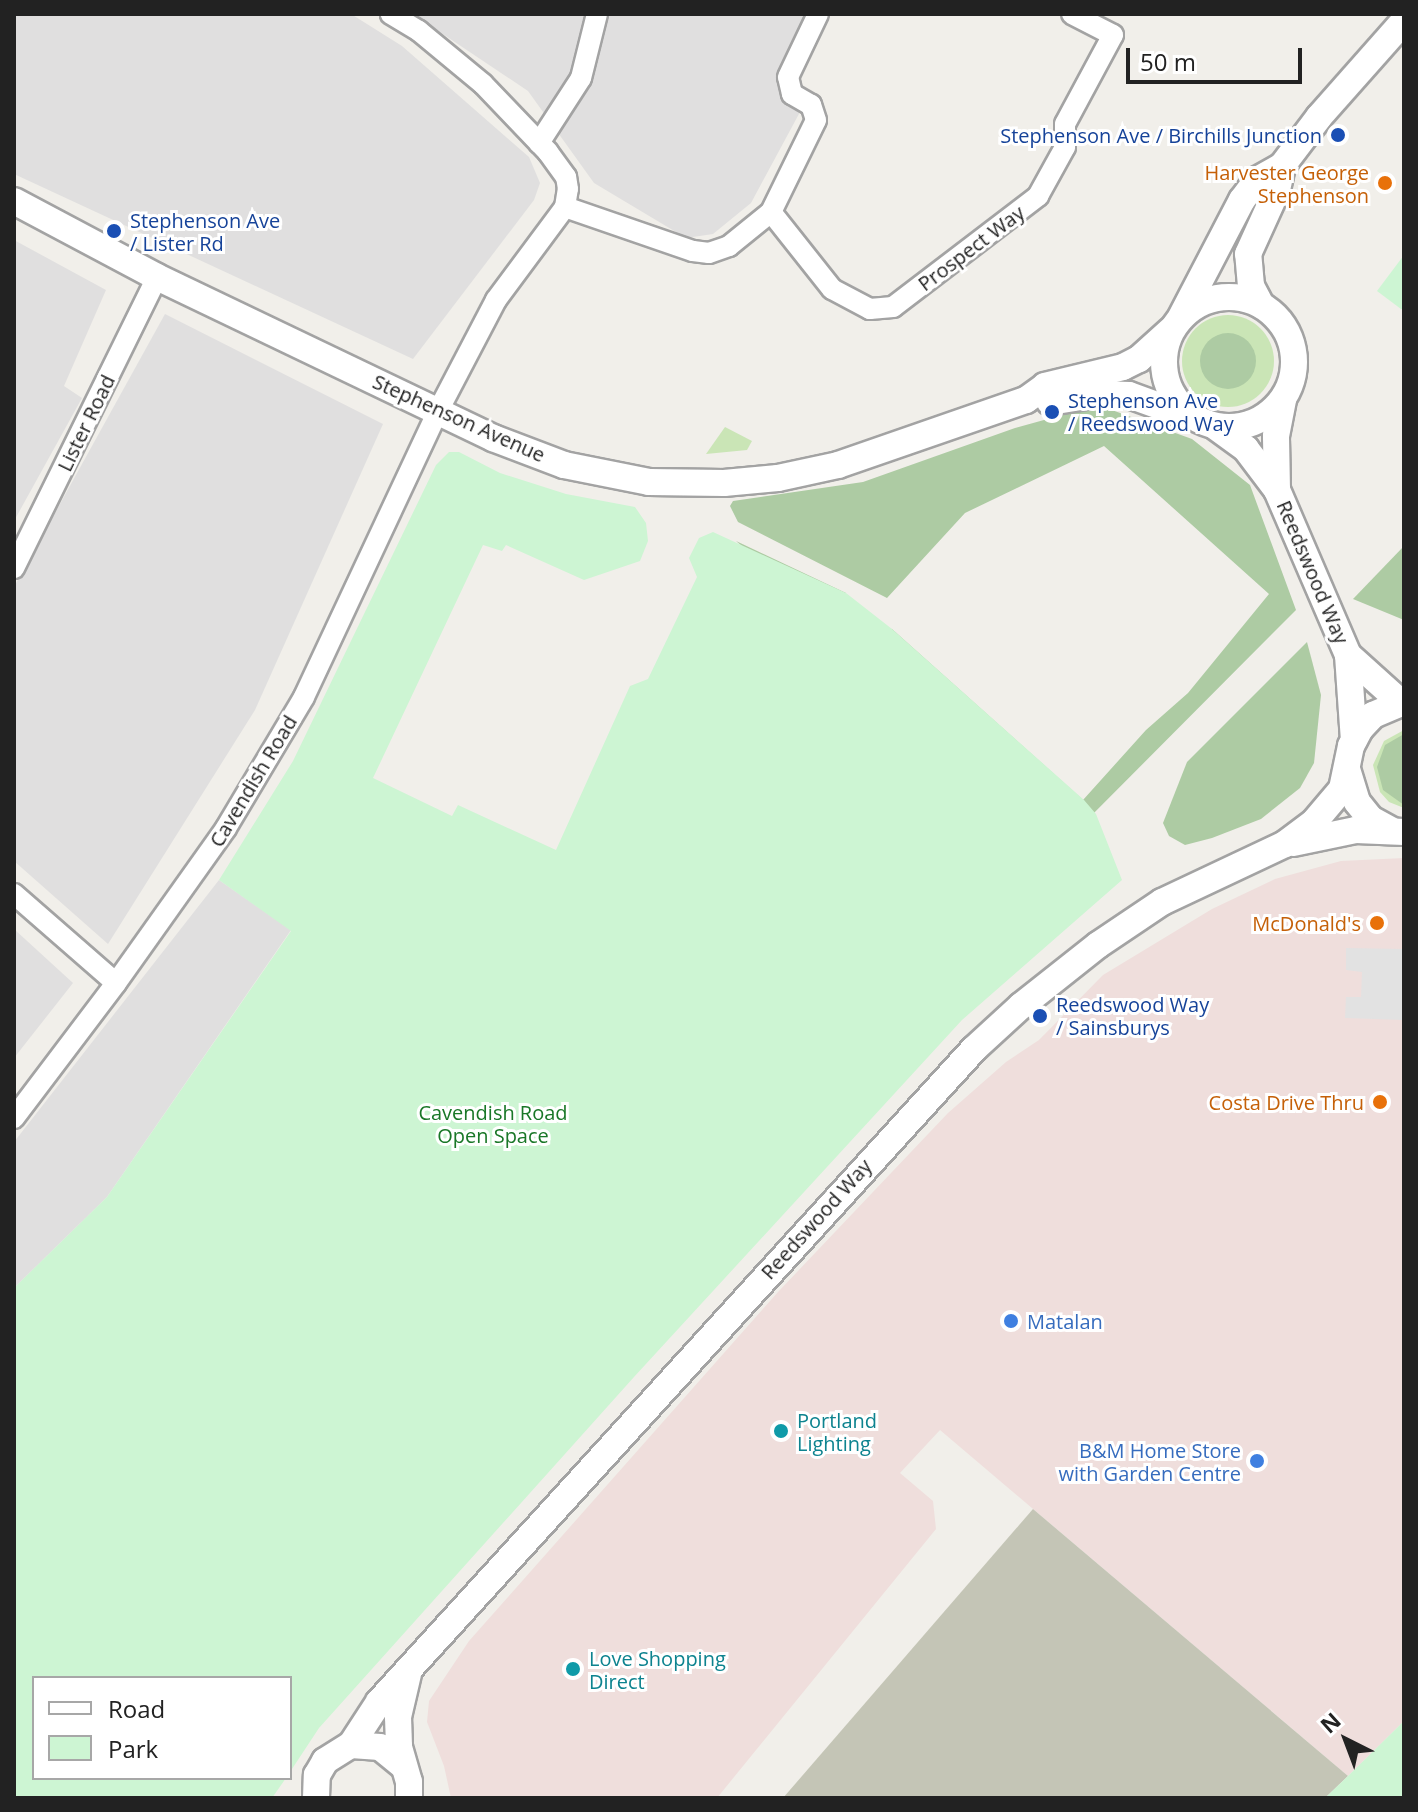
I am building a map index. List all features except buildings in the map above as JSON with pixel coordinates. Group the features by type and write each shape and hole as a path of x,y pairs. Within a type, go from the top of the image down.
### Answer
{"street":[{"path":"391,14 419,31 483,84 539,143 566,177 565,207 693,251 709,253 729,246 771,212 816,120 811,105 792,94 788,77 818,14"},
{"path":"539,143 581,78 597,14"},
{"name":"Prospect Way","path":"771,212 832,289 870,309 893,307 1038,196 1065,147 1065,124 1113,35 1072,14"},
{"name":"Stephenson Avenue","path":"14,201 157,277 493,438 576,468 649,482 724,483 778,478 838,465 1026,400 1045,386 1123,367 1139,359 1176,324 1242,200 1257,180 1282,166 1319,117 1404,21"},
{"name":"Stephenson Avenue","path":"1261,305 1251,286 1248,254 1277,190 1282,166"},
{"name":"Cavendish Road","path":"14,1118 215,844 304,697 438,411 496,300 565,207"},
{"name":"Lister Road","path":"14,568 157,277"},
{"path":"1220,297 1241,297 1261,305 1278,319 1292,348 1292,380 1283,400 1268,415 1248,425 1209,425 1183,410 1170,393 1164,372 1164,351 1176,324 1199,304 1220,297"},
{"name":"Stephenson Avenue","path":"1026,400 1049,402 1099,394 1129,395 1209,425"},
{"name":"Reedswood Way","path":"1277,490 1276,436 1283,400"},
{"name":"Reedswood Way","path":"1209,425 1246,449 1277,490 1344,644 1397,699 1404,701"},
{"name":"Reedswood Way","path":"1344,644 1349,784 1357,802 1371,819 1398,831"},
{"name":"Reedswood Way","path":"1285,844 1333,803 1342,789 1350,752 1373,715 1404,701"},
{"name":"Reedswood Way","path":"316,1798 317,1775 325,1761 337,1750 351,1745 379,1702 871,1158 974,1049 1021,1006 1098,945 1162,902 1285,844 1356,830 1398,831"},
{"path":"14,894 116,983"},
{"name":"Reedswood Way","path":"409,1670 398,1717 402,1765 409,1782 409,1798"},
{"path":"351,1745 380,1747 402,1765"}],"shaded area":[{"path":"14,14 351,14 402,46 529,157 540,183 534,200 413,359 14,174"},
{"path":"413,14 814,14 780,87 800,112 751,203 713,234 686,238 594,183 528,91"},
{"path":"14,240 106,290 64,386 82,398 14,521"},
{"path":"165,314 383,424 255,710 108,944 14,861 14,587"},
{"path":"1404,858 1404,1721 1348,1776 940,1430 900,1473 933,1501 936,1529 717,1798 451,1798 444,1766 427,1722 429,1701 469,1641 778,1292 948,1113 1006,1062 1039,1040 1103,975 1212,909 1275,879 1341,861"},
{"path":"219,880 291,930 107,1197 14,1288 14,1142"},
{"path":"14,929 73,983 14,1058"},
{"path":"1346,948 1404,949 1404,1020 1345,1018 1346,997 1361,997 1362,972 1346,970"},
{"path":"1033,1509 1348,1776 1325,1798 783,1798"}],"green space":[{"path":"1404,255 1404,309 1401,309 1377,291"},
{"path":"1228,315 1246,318 1261,328 1271,343 1274,361 1271,379 1261,394 1246,404 1228,407 1210,404 1195,394 1185,379 1182,361 1185,343 1195,328 1210,318"},
{"path":"1228,333 1248,341 1256,361 1248,381 1228,389 1208,381 1200,361 1208,341"},
{"path":"1098,405 1192,439 1250,485 1296,610 1076,831 736,541 846,593 829,619 892,629 1083,800 1146,730 1188,693 1269,594 1104,446 965,513 887,598 738,522 730,506 733,501 863,482 1015,428"},
{"path":"725,427 752,441 747,450 706,454"},
{"name":"Cavendish Road Open Space","path":"449,452 459,452 500,473 566,494 635,507 646,523 648,541 640,561 584,580 506,545 502,551 483,545 373,778 452,816 458,805 556,850 630,686 648,679 697,577 689,558 699,538 713,532 846,593 892,629 1084,800 1096,814 1122,880 962,1020 634,1377 319,1728 292,1769 292,1676 32,1676 32,1780 285,1780 272,1798 14,1798 14,1288 107,1197 291,931 219,880 293,761 436,465"},
{"path":"1404,546 1404,620 1353,599"},
{"path":"1307,642 1321,695 1314,763 1300,788 1261,819 1212,838 1185,845 1169,836 1163,823 1187,762"},
{"path":"1404,730 1404,808 1389,802 1380,792 1373,765 1384,741"},
{"path":"1404,734 1404,805 1383,790 1377,767 1385,745"},
{"path":"1404,1721 1404,1798 1325,1798 1348,1776"}],"place":[{"name":"Stephenson Ave / Birchills Junction","path":"1338,135"},
{"name":"Harvester George Stephenson","path":"1385,183"},
{"name":"Stephenson Ave / Lister Rd","path":"114,231"},
{"name":"Stephenson Ave / Reedswood Way","path":"1052,412"},
{"name":"McDonald's","path":"1377,923"},
{"name":"Reedswood Way / Sainsburys","path":"1040,1016"},
{"name":"Costa Drive Thru","path":"1380,1102"},
{"name":"Matalan","path":"1011,1321"},
{"name":"Portland Lighting","path":"781,1431"},
{"name":"B&M Home Store with Garden Centre","path":"1257,1461"},
{"name":"Love Shopping Direct","path":"573,1669"}]}
